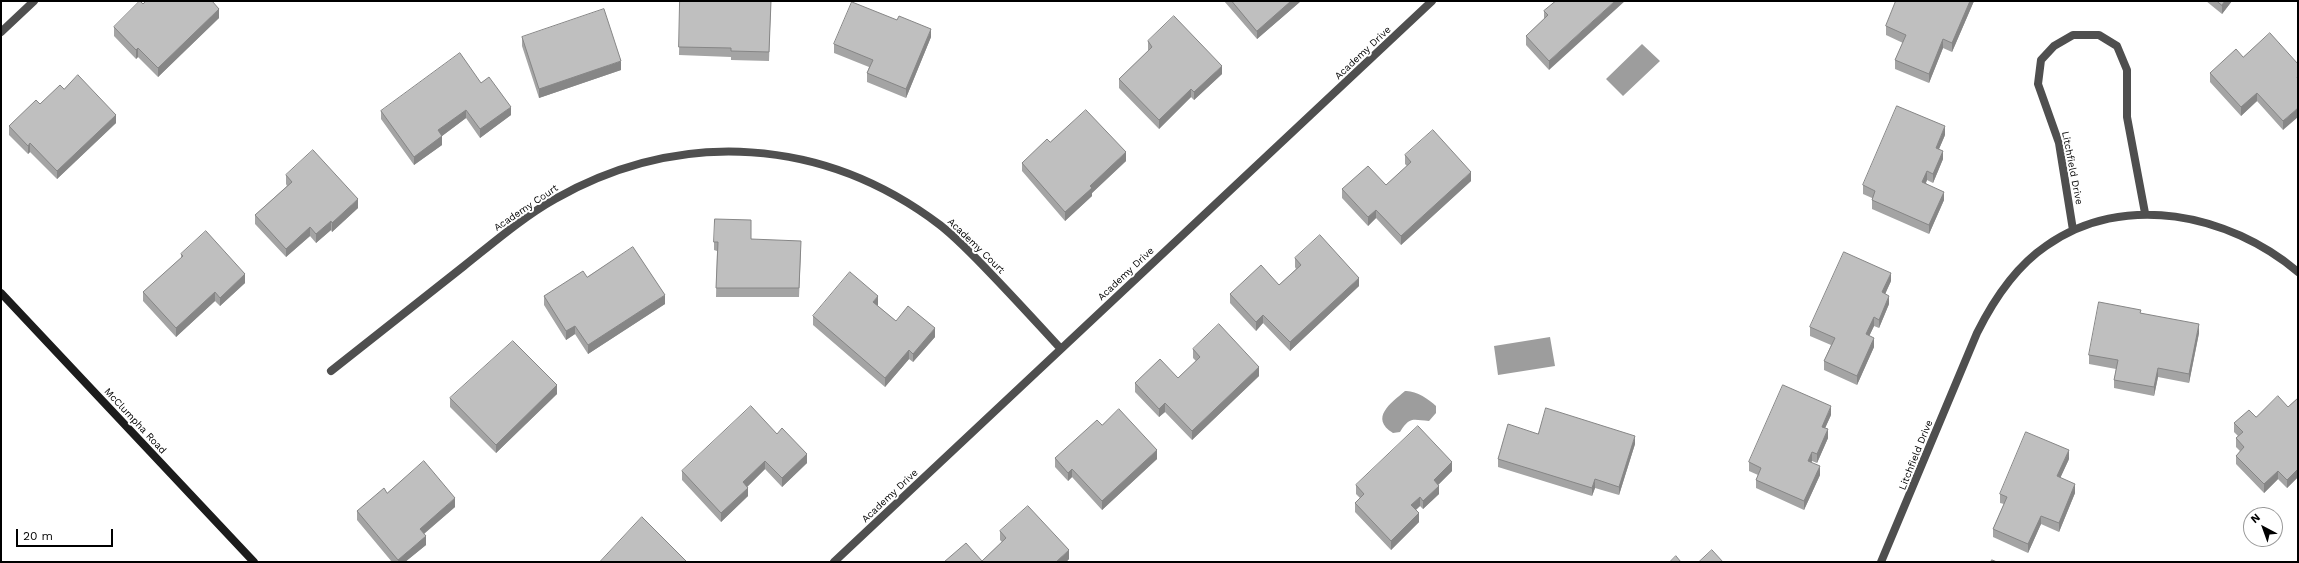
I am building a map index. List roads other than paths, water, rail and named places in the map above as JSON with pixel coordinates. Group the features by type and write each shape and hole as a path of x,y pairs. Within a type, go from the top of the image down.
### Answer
{"street":[{"path":"1,32 34,1"},
{"name":"Academy Drive","path":"834,562 1432,1"},
{"name":"Litchfield Drive","path":"2073,230 2060,143 2038,84 2041,60 2054,46 2073,35 2099,35 2117,46 2127,70 2127,117 2145,214"},
{"name":"Academy Court","path":"331,371 512,228 554,200 594,179 626,167 670,156 703,152 755,152 797,158 841,171 884,189 930,218 967,248 1062,349"},
{"name":"Litchfield Drive","path":"1881,562 1977,332 1989,308 2004,286 2023,265 2045,246 2073,230 2112,218 2145,214 2182,216 2218,226 2255,242 2282,258 2298,272"},
{"name":"McClumpha Road","path":"1,293 254,562"}]}
